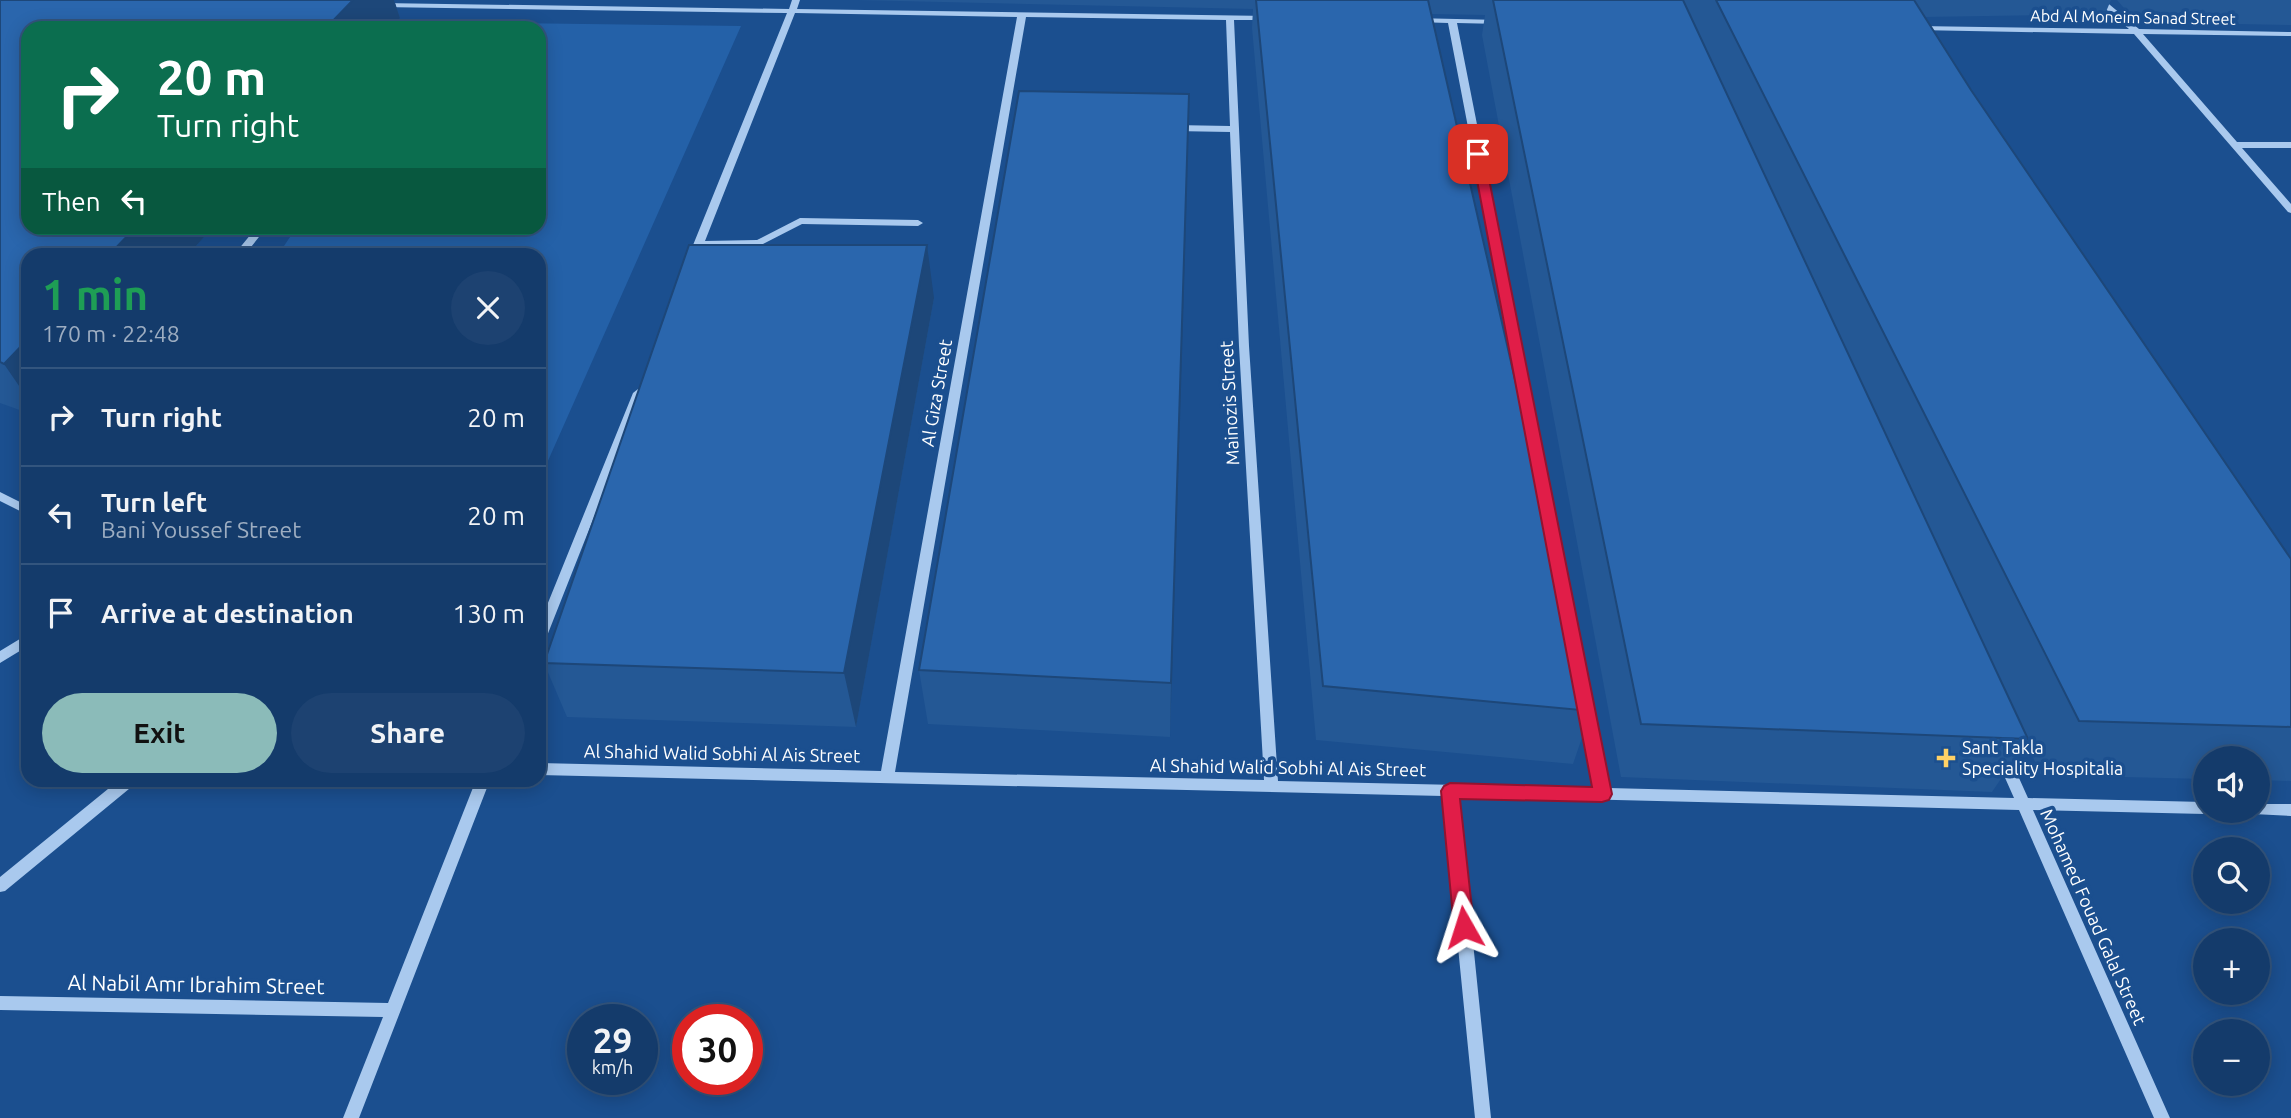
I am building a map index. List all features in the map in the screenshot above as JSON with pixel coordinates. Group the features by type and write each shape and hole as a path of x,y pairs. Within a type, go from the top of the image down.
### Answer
{"street":[{"path":"2099,0 2136,31 2291,210"},
{"path":"368,5 794,6 1022,14 1286,18"},
{"path":"688,269 794,6"},
{"name":"Al Giza Street","path":"887,777 1022,14"},
{"name":"Mainozis Street","path":"1230,18 1244,346 1271,787"},
{"path":"1411,20 1506,22"},
{"path":"1452,21 1566,604"},
{"name":"Abd Al Moneim Sanad Street","path":"1902,27 2291,34"},
{"path":"1002,126 1016,126"},
{"path":"1167,128 1236,129"},
{"path":"2234,145 2291,145"},
{"path":"699,244 759,243 800,221 918,223"},
{"path":"546,624 642,384"},
{"path":"0,496 21,507"},
{"path":"0,658 21,644"},
{"path":"1581,686 1602,794"},
{"name":"Mohamed Fouad Galal Street","path":"1995,740 2162,1118"},
{"name":"Al Shahid Walid Sobhi Al Ais Street","path":"546,769 2193,808"},
{"path":"0,886 121,787"},
{"path":"351,1118 391,1010 481,787"},
{"path":"1450,791 1483,1118"},
{"path":"2270,810 2291,810"},
{"name":"Al Nabil Amr Ibrahim Street","path":"0,1003 391,1010"}],"shaded area":[{"path":"546,23 741,26 546,465 546,248 283,248 291,235 546,235"}],"building":[{"path":"0,0 353,0 333,21 21,21 21,235 128,235 116,248 21,248 21,346 4,364 0,362"},
{"path":"1256,0 1428,0 1591,711 1323,686"},
{"path":"1493,0 1683,0 2028,739 1641,724"},
{"path":"1716,0 1914,0 1971,90 2291,559 2291,727 2079,721"},
{"path":"1019,91 1189,94 1171,683 919,670"},
{"path":"689,245 927,245 844,673 546,663"}],"place":[{"name":"Sant Takla Speciality Hospitalia","path":"1946,758"}],"route":[{"path":"1464,927 1450,791 1602,794 1478,154"}]}
